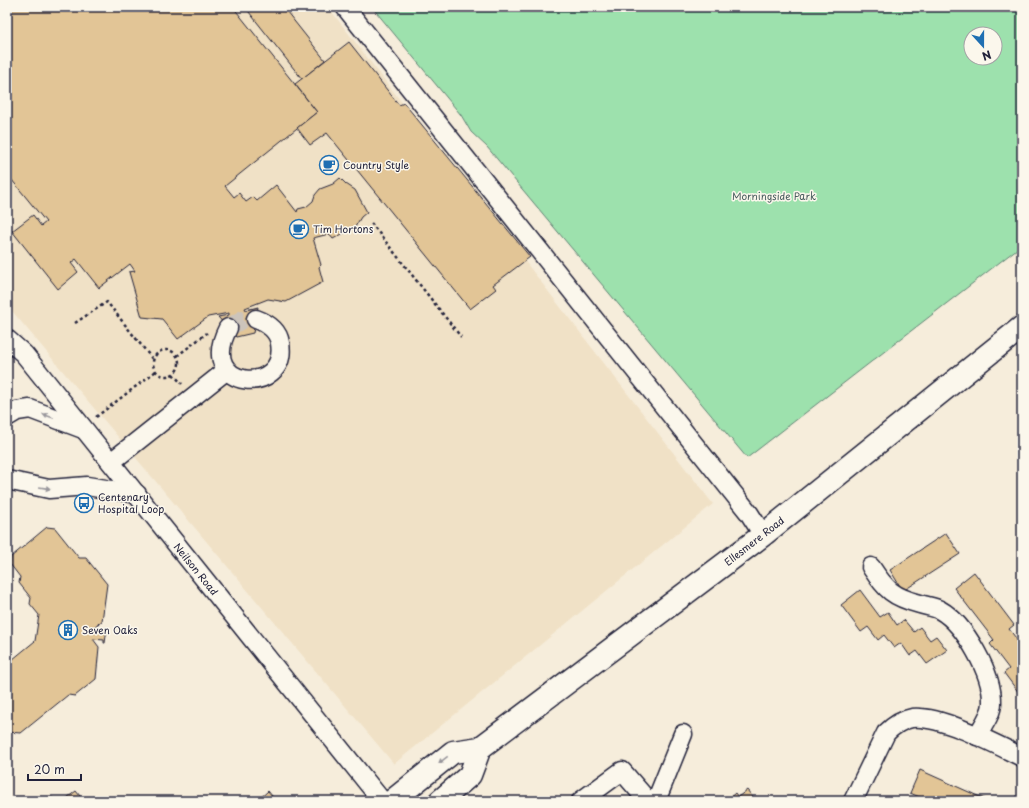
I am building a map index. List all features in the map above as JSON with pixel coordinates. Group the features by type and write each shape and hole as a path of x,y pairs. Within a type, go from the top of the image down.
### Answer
{"main road":[{"name":"Ellesmere Road","path":"392,801 453,752 480,748 763,535 1022,327"},
{"path":"440,801 470,775 480,748"}],"street":[{"path":"345,7 749,513 763,535"},
{"path":"227,330 222,337 220,349 222,361 227,370 238,378 250,380 262,378 272,372 277,365 282,350 280,338 273,328 256,319"},
{"name":"Neilson Road","path":"7,340 24,354 382,801"},
{"path":"111,462 227,370"},
{"path":"7,417 17,410 30,409 83,428"},
{"path":"7,480 49,489 87,486 137,494"},
{"path":"871,567 880,580 900,599 940,610 957,622 970,640 992,692 992,705 976,736"},
{"path":"853,801 886,733 893,726 902,721 913,718 930,719 976,736 1022,757"},
{"path":"656,801 683,734"},
{"path":"581,801 622,771 648,801"}],"path":[{"path":"371,223 461,337"},
{"path":"75,323 107,302 153,360 156,371 166,376 173,374 178,368 177,356 170,351 158,352 153,360"},
{"path":"177,356 216,325 227,330"},
{"path":"83,428 156,371"}],"shaded area":[{"path":"7,7 328,7 713,504 394,764 7,305"}],"green space":[{"name":"Morningside Park","path":"372,7 1022,7 1022,245 747,458 487,147 471,132 461,115"}],"building":[{"path":"7,7 233,7 317,112 225,186 234,197 239,193 246,202 253,197 257,201 276,185 297,212 298,209 306,207 313,201 315,195 320,189 333,184 340,178 355,190 367,212 361,217 355,227 333,239 329,234 313,238 321,265 319,267 323,282 286,302 268,299 245,308 246,310 258,307 253,333 236,337 218,317 229,315 229,313 208,317 178,339 162,319 142,317 129,272 135,271 130,264 99,288 76,259 71,263 78,272 58,289 12,231 33,215 41,226 46,222 7,174"},
{"path":"245,7 283,7 325,60 302,79"},
{"path":"349,42 399,105 404,103 530,257 493,285 496,289 470,309 327,133 310,145 297,128 317,112 295,84"},
{"name":"Seven Oaks","path":"47,527 55,528 79,558 86,558 107,584 102,621 95,626 94,629 105,631 105,628 107,628 105,643 104,640 93,639 99,647 96,679 75,696 68,695 21,733 7,732 7,664 35,641 39,615 30,604 31,598 19,583 20,577 10,564 11,557"},
{"path":"946,533 960,554 903,591 890,570"},
{"path":"974,572 1014,625 1009,629 1022,646 1022,697 1004,673 1009,669 990,644 994,640 954,588"},
{"path":"860,590 880,617 888,612 897,625 904,620 914,632 920,627 930,640 936,636 947,650 927,664 917,651 910,656 901,643 894,648 884,635 878,640 868,627 861,632 841,605"},
{"path":"920,770 989,801 929,801 910,793"},
{"path":"747,790 756,801 726,801 735,793 738,797"},
{"path":"76,791 84,801 63,801"},
{"path":"268,791 276,801 257,801"},
{"path":"52,797 56,801 47,801"}],"tunnel":[{"path":"228,328 243,319 256,319"}],"place":[{"name":"Country Style","path":"329,165"},
{"name":"Tim Hortons","path":"299,229"},
{"name":"Centenary Hospital Loop","path":"84,503"},
{"name":"Seven Oaks","path":"68,630"}]}
